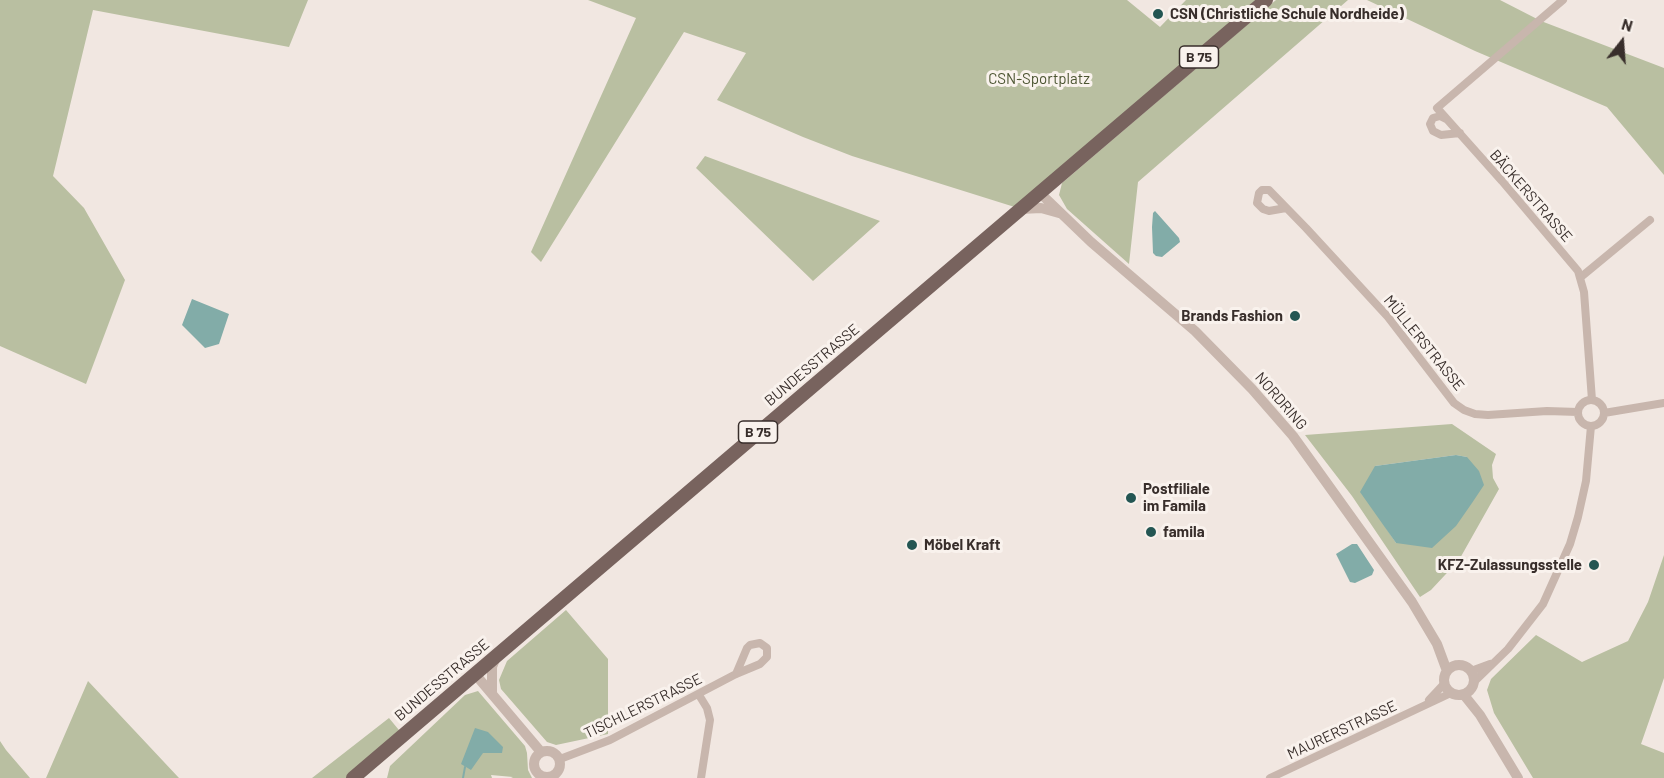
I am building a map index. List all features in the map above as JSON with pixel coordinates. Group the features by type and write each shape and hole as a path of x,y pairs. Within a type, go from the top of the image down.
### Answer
{"main road":[{"name":"BUNDESSTRASSE","path":"353,778 1266,0"}],"street":[{"name":"BÄCKERSTRASSE","path":"1563,0 1437,108 1542,227 1581,277"},
{"path":"1448,120 1440,116 1433,118 1430,128 1441,135 1460,133"},
{"name":"NORDRING","path":"1044,189 1062,214 1091,242 1179,316 1222,358 1293,436 1412,602 1437,644 1447,671"},
{"path":"1021,209 1041,208 1062,214"},
{"name":"MÜLLERSTRASSE","path":"1286,208 1388,317 1454,403 1464,410 1488,415 1547,411 1578,412"},
{"path":"1592,400 1581,277 1650,220"},
{"path":"1592,400 1600,404 1604,413 1600,422 1591,426 1582,422 1578,412 1583,404 1592,400"},
{"path":"1604,413 1664,403"},
{"path":"1458,665 1447,671 1445,675 1448,689 1460,696 1508,649 1544,604 1570,544 1586,481 1591,426"},
{"name":"NORDRING","path":"1437,644 1458,665 1468,668 1470,684"},
{"path":"492,695 492,667 496,656"},
{"path":"474,674 541,752 552,752 560,759 560,770 552,777 542,776 535,770 535,760 541,752"},
{"name":"TISCHLERSTRASSE","path":"560,759 610,740 736,674"},
{"path":"1470,684 1480,715 1518,778"},
{"name":"MAURERSTRASSE","path":"1270,778 1382,727 1424,705 1448,689"},
{"path":"699,695 707,708 710,720 701,778"}],"green space":[{"path":"0,0 308,0 289,47 93,10 53,176 84,208 125,280 86,384 0,346"},
{"name":"CSN-Sportplatz","path":"588,0 1127,0 1160,27 1186,0 1266,0 1021,209 852,156 717,100 746,53 684,32 541,262 531,252 636,18"},
{"path":"1276,0 1348,0 1138,182 1129,264 1067,209 1059,195 1062,183"},
{"path":"1367,0 1500,0 1541,21 1664,68 1664,175 1607,107 1475,51"},
{"path":"705,156 880,221 813,281 696,168"},
{"path":"1452,424 1496,454 1492,465 1493,478 1499,489 1459,560 1431,590 1420,597 1352,496 1305,435","holes":["1456,455 1467,457 1396,543 1386,528 1375,466"]},
{"path":"1664,555 1664,678 1641,744 1664,753 1664,778 1533,778 1494,713 1487,690 1491,679 1536,635 1582,662 1628,641 1648,602"},
{"path":"566,610 608,659 608,734 556,745 547,742 501,689 499,680 507,661"},
{"path":"88,681 179,778 46,778"},
{"path":"478,691 525,746 528,770 532,778 491,775 492,778 387,778 390,766 465,695"},
{"path":"389,718 403,735 353,778 312,778"},
{"path":"0,741 6,750 30,778 0,778"}],"water":[{"path":"1155,211 1180,242 1162,257 1153,253 1152,227"},
{"path":"192,299 229,314 219,344 205,348 182,325"},
{"path":"1456,455 1467,457 1479,471 1484,485 1472,503 1456,526 1432,548 1396,543 1360,492 1375,466"},
{"path":"1352,544 1357,544 1374,570 1372,575 1355,583 1350,582 1336,554"},
{"path":"475,728 488,732 503,747 502,753 483,753 471,770 461,764"}],"waterway":[{"path":"463,778 465,767"}],"place":[{"name":"CSN (Christliche Schule Nordheide)","path":"1158,14"},
{"name":"Brands Fashion","path":"1295,316"},
{"name":"Postfiliale im Famila","path":"1131,498"},
{"name":"famila","path":"1151,532"},
{"name":"Möbel Kraft","path":"912,545"},
{"name":"KFZ-Zulassungsstelle","path":"1594,565"}]}
